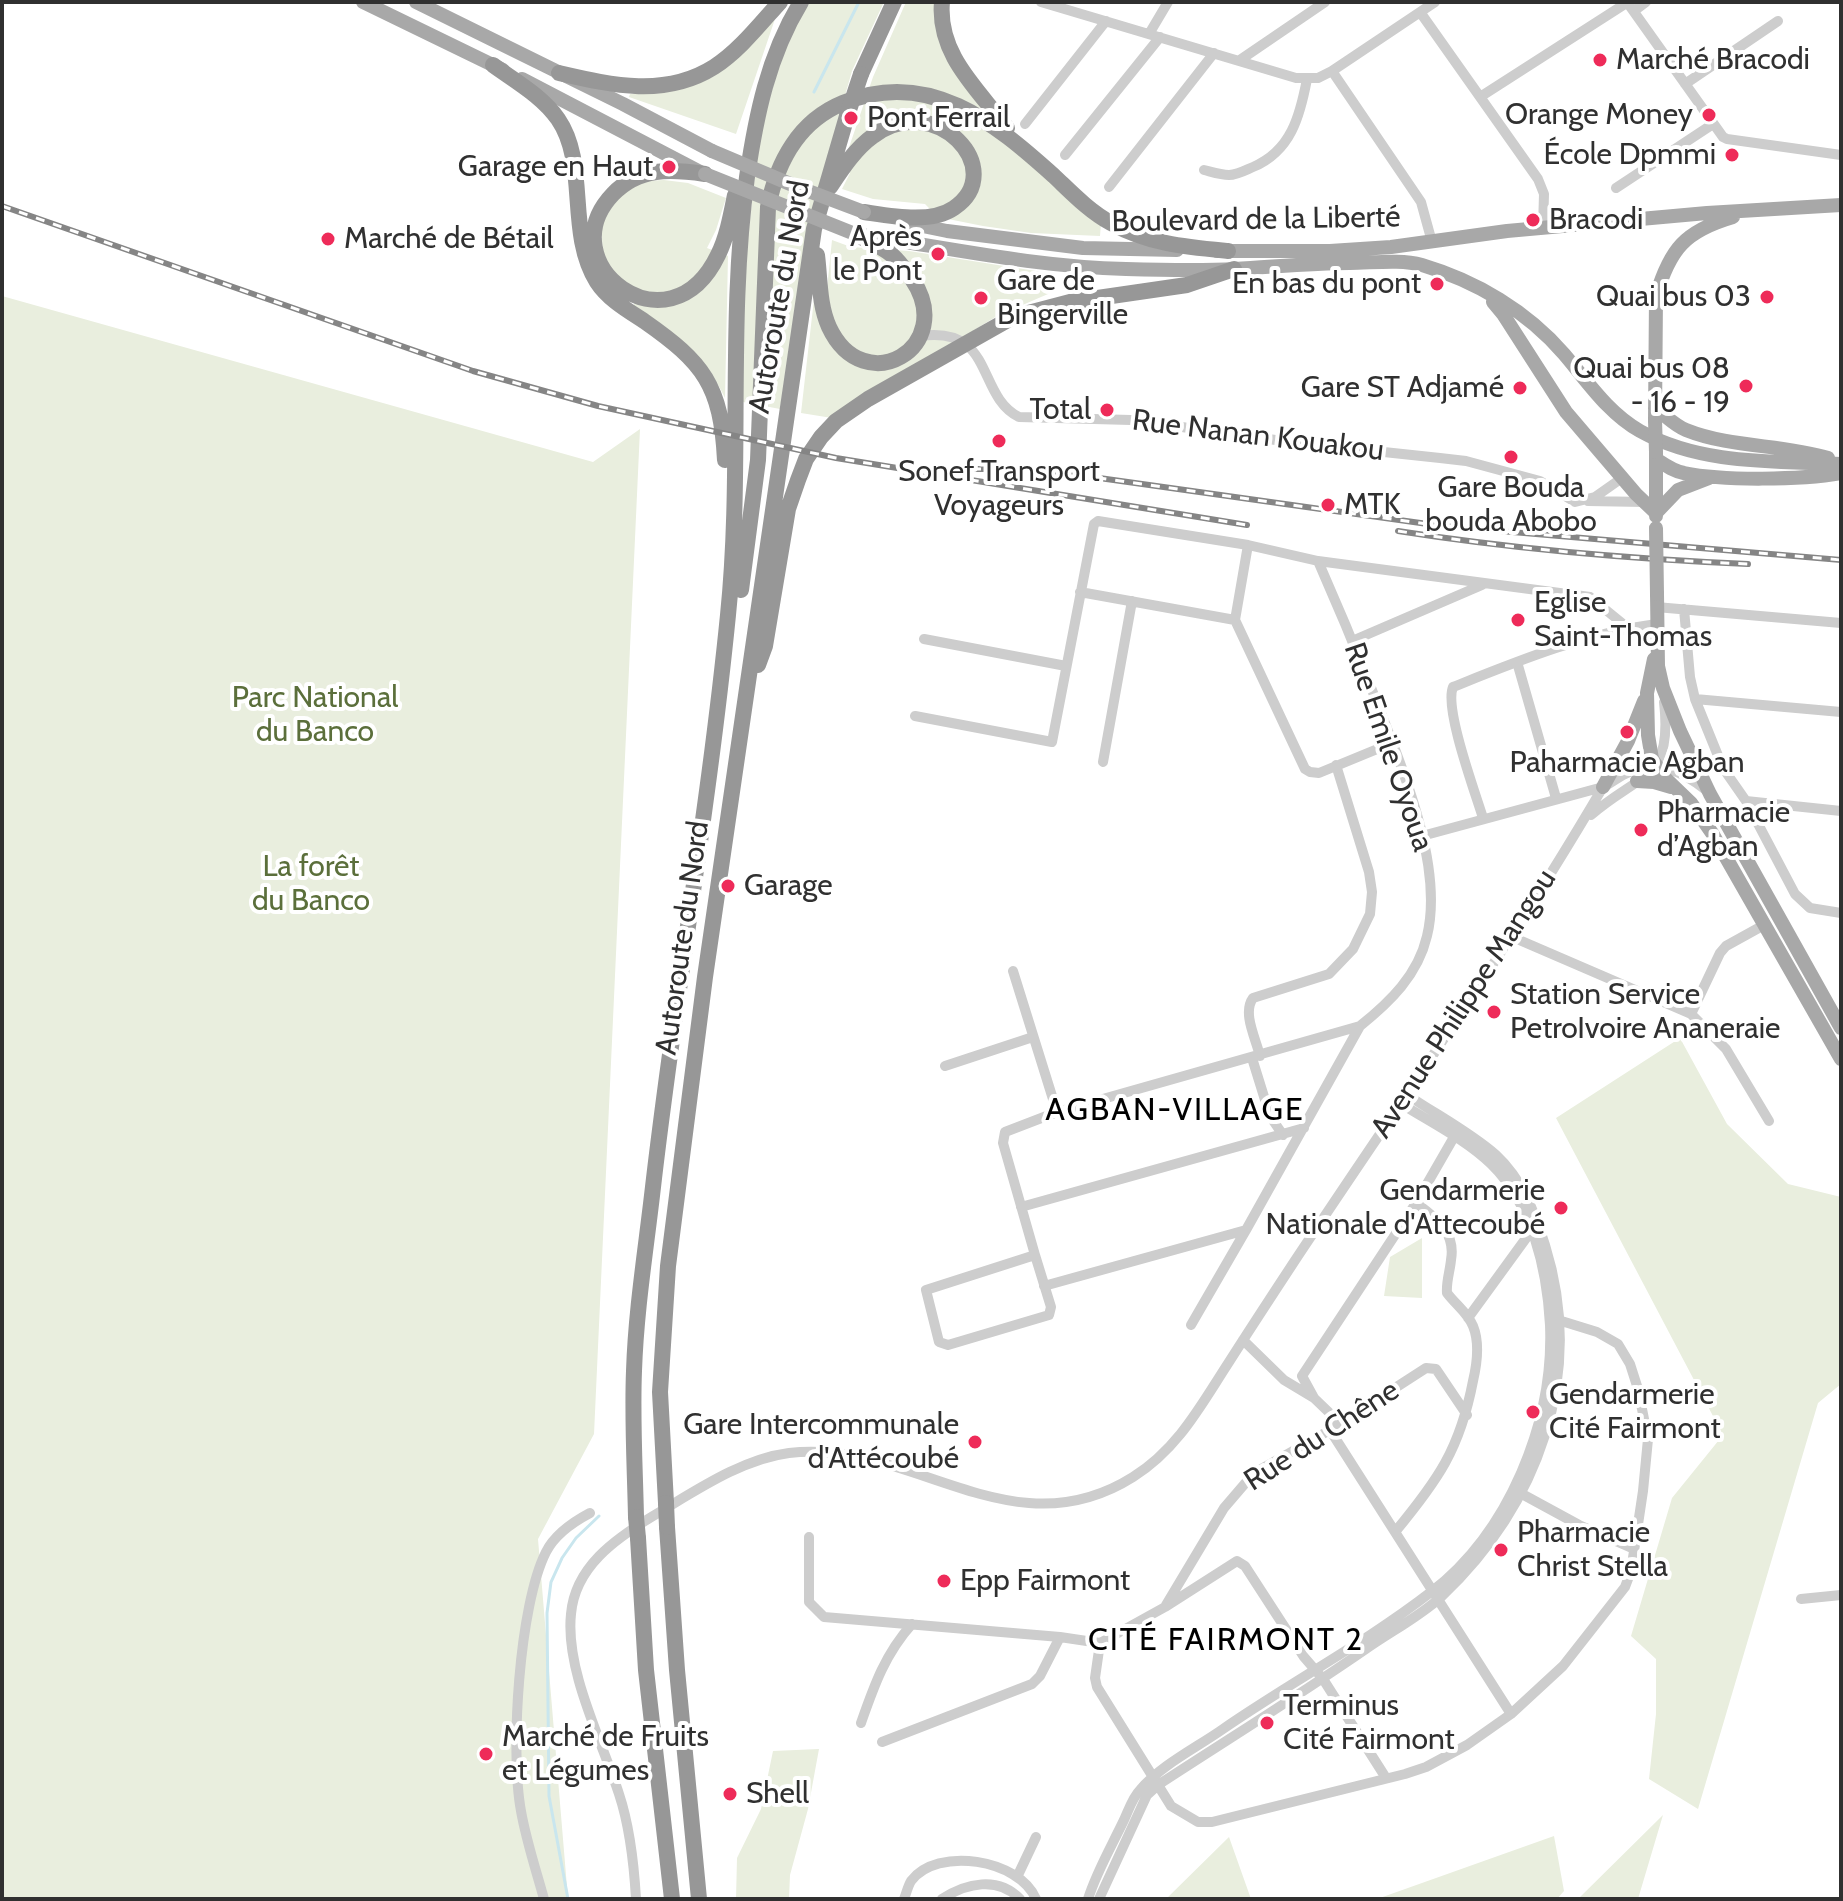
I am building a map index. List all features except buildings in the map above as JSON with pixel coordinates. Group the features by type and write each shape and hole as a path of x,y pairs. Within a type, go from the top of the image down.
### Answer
{"highway":[{"path":"559,73 633,87 661,86 696,76 715,66 742,43 780,2"},
{"name":"Autoroute du Nord","path":"672,1899 646,1670 636,1517 634,1373 638,1307 728,615 735,497 736,296 742,219 756,117 776,54 801,2"},
{"name":"Autoroute du Nord","path":"699,1899 677,1670 660,1392 668,1266 705,977 814,229 861,74 894,2"},
{"path":"942,2 943,31 961,70 1020,146"},
{"path":"493,65 550,109 566,134 572,157 582,247 589,268 600,286 612,299 684,351 710,382 720,414 726,477 735,497"},
{"path":"712,753 737,615 758,460 768,207 776,175 800,133 816,116 855,98 885,91 924,94 966,109 1000,129 1109,222 1165,245 1228,251"},
{"path":"705,174 661,170 631,179 609,199 596,223 594,240 604,271 616,287 633,296 665,301 682,295 707,273 719,254 744,145 756,117"},
{"path":"822,198 860,148 873,136 895,124 909,121 934,125 947,130 966,149 973,174 971,187 964,200 953,209 923,217 864,212"},
{"path":"814,229 823,312 836,340 846,352 868,363 889,362 911,351 920,336 925,316 924,302 916,285 894,256 855,234"},
{"path":"745,701 765,646 788,509 806,459 836,421 868,399 999,324 1035,310 1187,285 1234,269"}],"main road":[{"path":"363,2 741,191 855,234 939,249 1073,266 1124,269 1234,269 1313,263 1418,264 1479,287 1535,325 1562,351 1602,400 1640,431 1669,444 1726,458 1841,463"},
{"name":"Boulevard de la Liberté","path":"416,2 712,151 864,212 947,231 1083,248 1330,251 1764,208 1841,205"},
{"path":"1764,208 1704,225 1670,259 1658,288 1654,354 1657,643 1663,688 1710,794 1841,1028"},
{"path":"1479,287 1503,314 1566,412 1644,502 1656,521"},
{"path":"1655,404 1683,429 1704,436 1793,449 1841,463"},
{"path":"1656,456 1683,473 1713,476 1797,478 1841,473"},
{"path":"1656,521 1678,490 1713,476"},
{"path":"1603,787 1628,741 1647,693 1657,643"},
{"path":"1647,693 1648,735 1655,766 1682,794 1712,833 1841,1059"},
{"path":"1637,781 1669,786 1682,794"}],"street":[{"path":"1041,2 1307,79 1332,71 1435,2"},
{"path":"1065,155 1155,36 1168,2"},
{"path":"1240,60 1325,2"},
{"path":"1480,97 1630,5 1646,2"},
{"path":"1630,5 1713,124 1727,139 1841,155"},
{"path":"1420,12 1538,179 1544,194 1543,228"},
{"path":"1025,124 1106,21"},
{"path":"1685,84 1778,21"},
{"path":"1109,187 1214,53"},
{"path":"1332,71 1421,202 1432,242"},
{"path":"1204,170 1228,175 1242,172 1262,163 1285,144 1300,114 1307,79"},
{"path":"1616,188 1713,124"},
{"path":"920,336 935,334 967,344"},
{"name":"Rue Nanan Kouakou","path":"967,344 985,367 1003,404 1010,413 1019,417 1131,420 1290,442 1453,459 1540,481 1575,502 1586,501"},
{"path":"1586,501 1622,478"},
{"path":"1586,501 1644,502"},
{"path":"915,716 1052,742 1095,521 1248,545 1318,561 1590,597 1628,628"},
{"path":"1248,545 1235,620 1305,769 1319,773 1392,743"},
{"name":"Rue Emile Oyoua","path":"1044,1286 1003,1136 1009,1129 1057,1112 1360,1026 1386,1006 1406,982 1427,937 1432,906 1430,875 1422,836 1392,743 1318,561"},
{"path":"1352,641 1484,584"},
{"path":"1080,592 1235,620"},
{"path":"1657,600 1684,609 1841,623"},
{"path":"1103,762 1132,601"},
{"path":"1684,609 1686,648 1695,699 1723,768 1746,801 1795,894 1802,902 1818,910 1841,913"},
{"path":"1483,818 1454,718 1450,692 1453,687 1517,662 1628,628 1657,624"},
{"path":"924,639 1066,666"},
{"path":"1517,662 1556,798"},
{"path":"1655,766 1666,744 1663,688"},
{"path":"1695,699 1841,712"},
{"path":"1283,1135 1270,1116 1256,1057 1248,1011 1250,1002 1253,998 1329,974 1353,949 1370,914 1372,892 1369,872 1336,765"},
{"path":"1422,836 1603,787 1626,774 1655,766 1684,774 1710,794"},
{"name":"Avenue Philippe Mangou","path":"1583,821 1655,766"},
{"name":"Avenue Philippe Mangou","path":"636,1899 627,1823 584,1694 570,1632 576,1588 603,1551 621,1535 685,1498 744,1467 785,1454 818,1451 855,1456 980,1495 1028,1503 1054,1504 1099,1493 1134,1476 1170,1447 1193,1421 1243,1340 1510,936 1603,787"},
{"path":"1746,801 1841,811"},
{"path":"1691,1014 1720,953 1726,946 1764,925"},
{"path":"1510,936 1691,1014 1726,1049 1769,1121"},
{"path":"1013,971 1057,1112"},
{"path":"1191,1325 1360,1026"},
{"path":"945,1066 1033,1037"},
{"path":"1099,1899 1156,1781 1245,1713 1435,1596 1488,1530 1514,1489 1527,1459 1546,1395 1555,1319 1532,1230 1504,1179 1491,1164 1403,1099"},
{"path":"1088,1899 1138,1791 1323,1679 1435,1596 1487,1548 1522,1494 1545,1438 1557,1383 1555,1319 1550,1261 1525,1193 1496,1156 1403,1099"},
{"path":"1021,1207 1304,1128"},
{"path":"1314,1398 1302,1376 1416,1203 1454,1137"},
{"path":"1395,1532 1431,1488 1451,1455 1467,1415 1477,1355 1476,1337 1468,1318 1447,1293 1453,1248 1450,1237 1416,1203"},
{"path":"1035,1255 926,1290 939,1342 948,1345 1049,1315 1051,1307 1044,1286 1246,1230"},
{"path":"1468,1318 1532,1230"},
{"path":"1100,1643 1095,1678 1097,1687 1171,1806 1198,1822 1212,1822 1426,1767 1467,1745 1511,1714 1563,1666 1625,1587 1634,1549 1648,1439 1638,1389 1630,1364 1618,1344 1597,1332 1555,1319"},
{"path":"1243,1340 1284,1380 1314,1398 1340,1423"},
{"name":"Rue du Chêne","path":"1165,1607 1224,1508 1254,1473 1330,1430 1426,1368 1436,1369 1467,1415"},
{"path":"1330,1430 1511,1714"},
{"path":"1522,1494 1579,1525 1634,1549"},
{"path":"544,1899 521,1810 517,1748 522,1655 535,1580 547,1550 568,1525 590,1513"},
{"path":"809,1537 809,1602 821,1616 1100,1643 1165,1607 1237,1561 1245,1566 1304,1657 1323,1679 1386,1778"},
{"path":"1801,1599 1841,1595"},
{"path":"861,1723 883,1663 912,1624"},
{"path":"882,1742 1032,1684 1040,1676 1060,1637"},
{"path":"1245,1713 1251,1724"},
{"path":"1018,1875 1036,1837"},
{"path":"904,1899 911,1881 926,1869 951,1862 990,1863 1018,1875 1029,1885 1036,1899"},
{"path":"942,1899 962,1887 979,1884 996,1884 1015,1893 1020,1899"}],"green space":[{"path":"806,2 884,2 852,71 807,229 780,409 743,402 741,297 760,131 782,56"},
{"path":"906,2 937,2 956,74 1101,223 1100,236 1031,233 983,226 938,217 925,204 873,199 842,189 850,173 844,162 873,77"},
{"path":"775,19 736,134 629,97 630,94 666,92"},
{"path":"644,181 688,183 726,198 707,248 728,256 725,398 708,369 687,346 634,308 634,290 620,281 603,255 601,224 621,192"},
{"path":"832,240 851,247 909,251 1055,274 1055,291 997,316 832,418 801,413 814,299 827,289"},
{"name":"La forêt du Banco","path":"2,296 593,462 640,429 594,1434 538,1539 568,1899 2,1899"},
{"path":"1680,1038 1727,1124 1788,1184 1841,1197 1841,1384 1818,1403 1698,1809 1649,1779 1656,1714 1656,1659 1631,1636 1672,1498 1723,1435 1556,1118"},
{"path":"1422,1238 1422,1298 1384,1296 1390,1257"},
{"path":"819,1749 808,1809 790,1875 789,1899 736,1899 737,1858 761,1809 773,1751"},
{"path":"1663,1815 1638,1899 1578,1899"},
{"path":"1554,1836 1564,1891 1557,1899 1377,1899"},
{"path":"1229,1837 1251,1899 1166,1899"}],"waterway":[{"path":"814,92 859,2"},
{"path":"568,1899 549,1796 547,1613 551,1582 562,1558 576,1538 599,1516"}],"railway":[{"path":"2,206 473,371 598,406 836,458 1247,525"},
{"path":"954,469 1035,469 1442,526 1841,560"},
{"path":"1398,531 1572,552 1748,564"}],"place":[{"name":"Marché Bracodi","path":"1600,60"},
{"name":"Orange Money","path":"1709,115"},
{"name":"Pont Ferrail","path":"851,118"},
{"name":"École Dpmmi","path":"1732,155"},
{"name":"Garage en Haut","path":"669,167"},
{"name":"Bracodi","path":"1533,220"},
{"name":"Marché de Bétail","path":"328,239"},
{"name":"Après le Pont","path":"938,254"},
{"name":"En bas du pont","path":"1437,284"},
{"name":"Quai bus 03","path":"1767,297"},
{"name":"Gare de Bingerville","path":"981,298"},
{"name":"Quai bus 08 - 16 - 19","path":"1746,386"},
{"name":"Gare ST Adjamé","path":"1520,388"},
{"name":"Total","path":"1107,410"},
{"name":"Sonef Transport Voyageurs","path":"999,441"},
{"name":"Gare Bouda bouda Abobo","path":"1511,457"},
{"name":"MTK","path":"1328,505"},
{"name":"Eglise Saint-Thomas","path":"1518,620"},
{"name":"Paharmacie Agban","path":"1627,732"},
{"name":"Pharmacie d’Agban","path":"1641,830"},
{"name":"Garage","path":"728,886"},
{"name":"Station Service PetroIvoire Ananeraie","path":"1494,1012"},
{"name":"Gendarmerie Nationale d'Attecoubé","path":"1561,1208"},
{"name":"Gendarmerie Cité Fairmont","path":"1533,1412"},
{"name":"Gare Intercommunale d'Attécoubé","path":"975,1442"},
{"name":"Pharmacie Christ Stella","path":"1501,1550"},
{"name":"Epp Fairmont","path":"944,1581"},
{"name":"Terminus Cité Fairmont","path":"1267,1723"},
{"name":"Marché de Fruits et Légumes","path":"486,1754"},
{"name":"Shell","path":"730,1794"}],"district":[{"name":"AGBAN-VILLAGE","path":"1175,1111"},
{"name":"CITÉ FAIRMONT 2","path":"1226,1641"}],"park label":[{"name":"Parc National du Banco","path":"315,715"}]}
